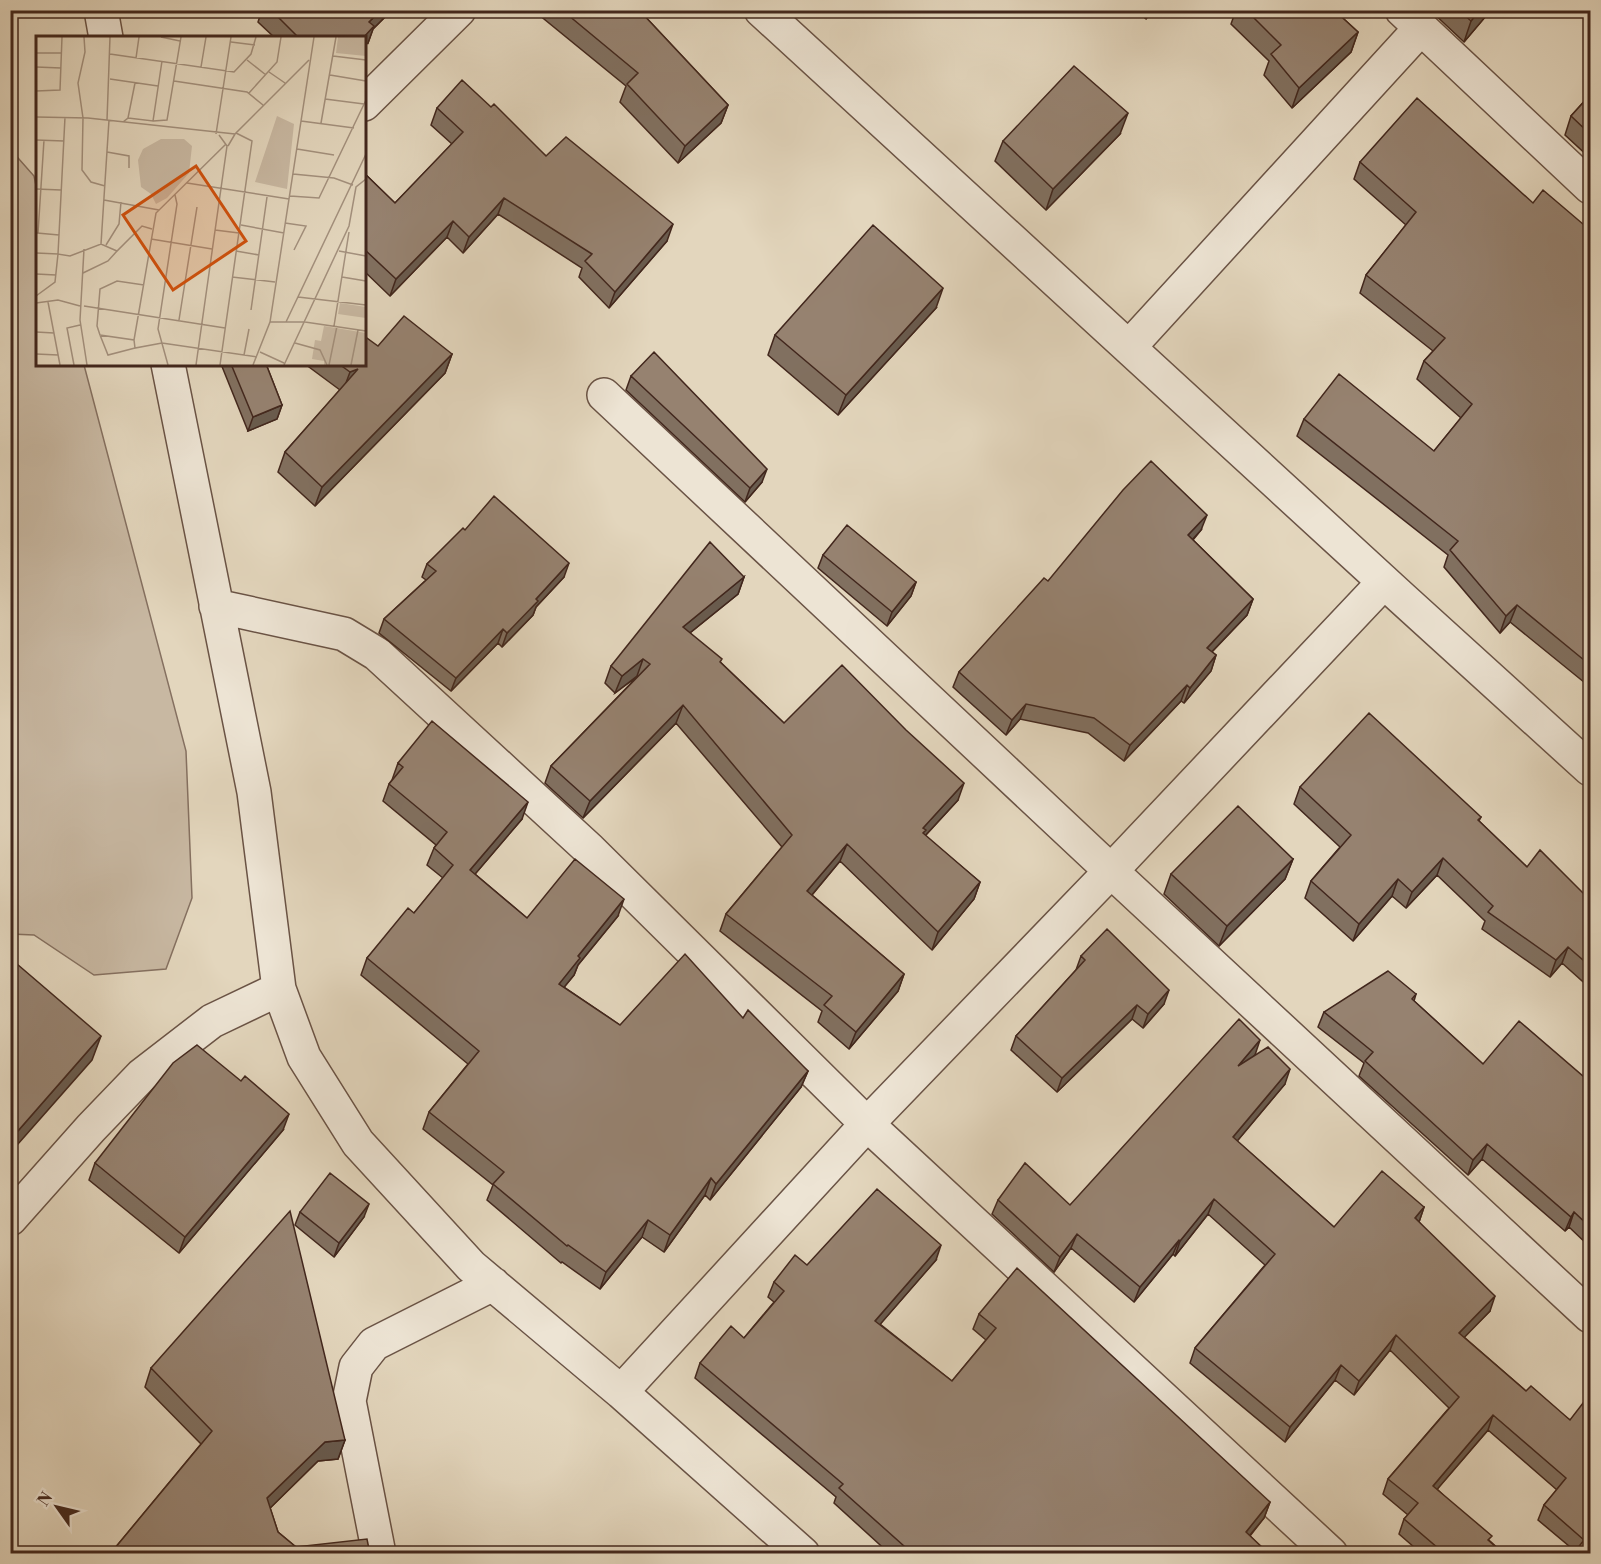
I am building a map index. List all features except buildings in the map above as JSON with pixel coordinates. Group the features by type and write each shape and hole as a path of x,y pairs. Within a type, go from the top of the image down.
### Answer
{"street":[{"path":"101,10 106,36"},
{"path":"366,102 459,10"},
{"path":"761,10 1590,769"},
{"path":"1130,346 1411,20 1590,187"},
{"path":"168,366 254,792 279,989 304,1057 357,1143 471,1266 621,1392 803,1554"},
{"path":"604,395 1590,1316"},
{"path":"621,1392 867,1124 1111,871 1384,582"},
{"path":"216,606 344,634 377,654 590,850 867,1124 1330,1554"},
{"path":"10,1219 142,1075 212,1021 279,989"},
{"path":"379,1554 349,1401 356,1366 374,1344 492,1284"}],"shaded area":[{"path":"11,150 34,176 36,185 36,366 84,366 186,751 192,898 166,969 94,975 34,935 11,934"}]}
